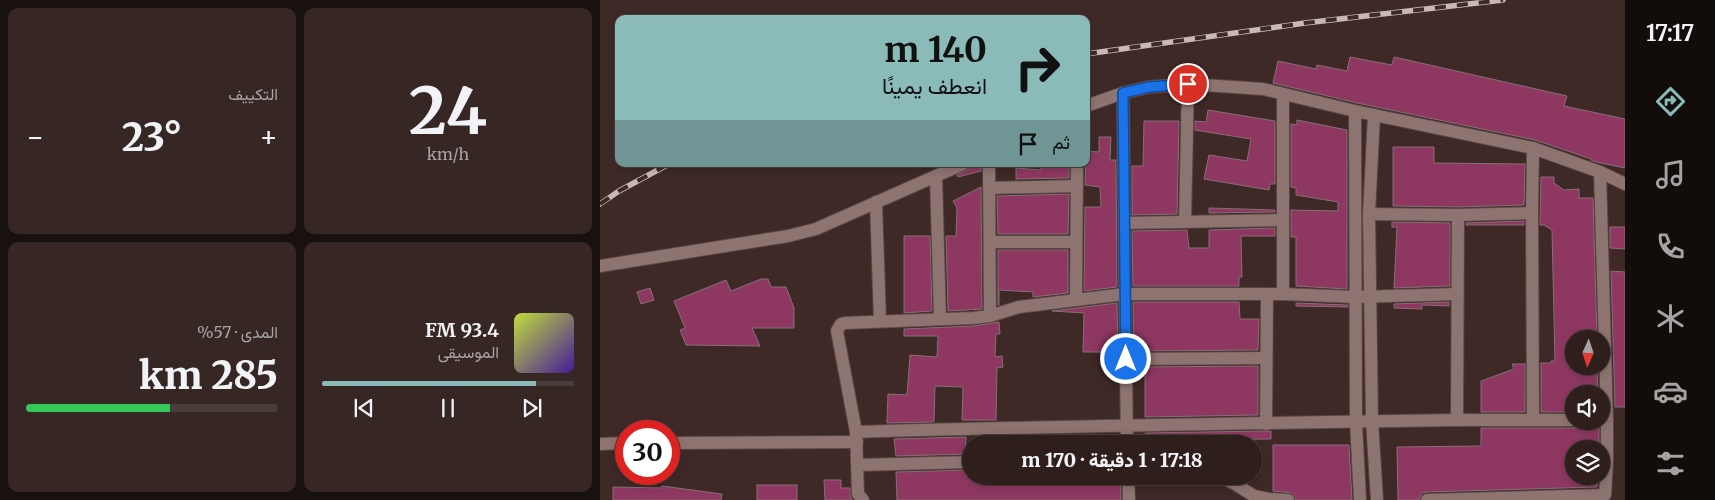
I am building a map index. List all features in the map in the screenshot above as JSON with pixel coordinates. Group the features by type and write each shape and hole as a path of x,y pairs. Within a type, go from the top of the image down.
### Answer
{"street":[{"path":"1186,221 1188,84"},
{"path":"1090,105 1123,93 1149,87 1188,84 1262,89 1355,111 1533,148 1600,172 1625,184"},
{"path":"1123,93 1127,435"},
{"path":"1283,94 1283,294"},
{"path":"1355,111 1356,422 1360,500"},
{"path":"1374,115 1369,214 1372,421 1377,500"},
{"path":"1533,148 1533,420"},
{"path":"600,266 788,236 816,229 956,167"},
{"path":"989,167 990,316"},
{"path":"1076,300 1077,167"},
{"path":"1600,172 1603,385"},
{"path":"936,176 940,319"},
{"path":"989,188 1077,186"},
{"path":"876,202 880,321"},
{"path":"1369,214 1458,215 1532,213"},
{"path":"1457,420 1458,215"},
{"path":"1125,223 1283,220"},
{"path":"990,242 1076,242"},
{"path":"863,500 858,494 856,437 837,332 841,324 990,316 1019,306 1126,294 1283,294 1371,297 1457,294"},
{"path":"1266,424 1267,294"},
{"path":"1126,359 1266,358"},
{"path":"680,443 856,437 1126,424 1565,420"},
{"path":"1427,500 1605,498 1607,471 1605,430"},
{"path":"600,444 615,443"},
{"path":"858,465 962,462"},
{"path":"1128,485 1129,500"},
{"path":"1237,485 1254,496 1288,500"}],"building":[{"path":"1350,57 1392,65 1394,57 1567,96 1564,106 1625,119 1625,168 1596,162 1535,140 1357,103 1273,83 1278,61 1316,69 1317,65 1347,71"},
{"path":"1208,110 1275,121 1275,184 1270,184 1269,190 1204,179 1209,155 1247,161 1251,139 1195,130 1195,121 1206,122"},
{"path":"1297,120 1347,130 1347,289 1296,286 1296,237 1291,237 1291,210 1338,211 1338,202 1296,195 1296,188 1291,187 1291,124 1297,125"},
{"path":"1144,121 1179,121 1177,214 1132,215 1132,166 1143,166"},
{"path":"1099,137 1111,137 1110,160 1116,160 1117,287 1084,291 1085,207 1101,207 1100,187 1085,185 1086,167 1090,167 1090,151 1099,152"},
{"path":"1393,147 1434,147 1434,163 1525,164 1524,205 1393,206"},
{"path":"970,167 981,167 981,171 958,177 957,175"},
{"path":"1041,167 1069,167 1069,178 1016,179 1016,168 1041,170"},
{"path":"1541,177 1554,177 1554,183 1564,190 1579,189 1579,198 1593,198 1597,330 1565,330 1565,375 1597,375 1598,385 1565,385 1565,412 1541,412 1541,363 1555,361 1552,230 1544,225 1540,225"},
{"path":"981,187 982,309 948,311 946,236 956,236 957,208 953,201"},
{"path":"1069,194 1068,234 998,234 997,196"},
{"path":"1209,208 1275,210 1275,212 1209,213"},
{"path":"1524,221 1524,225 1466,225 1466,223"},
{"path":"1392,222 1450,223 1450,286 1394,288 1397,227 1392,227"},
{"path":"1610,227 1625,227 1625,249 1610,248"},
{"path":"1275,228 1275,236 1241,236 1242,277 1239,277 1239,286 1133,286 1132,231 1187,230 1189,248 1209,248 1209,230"},
{"path":"904,236 930,236 932,311 904,313"},
{"path":"998,250 1068,250 1068,293 1033,297 1033,292 999,290 998,305"},
{"path":"1611,271 1625,272 1625,407 1615,407"},
{"path":"761,279 768,279 771,287 786,287 794,308 794,328 752,328 760,346 686,345 680,330 685,328 674,301 726,280 731,291"},
{"path":"650,288 654,300 641,304 637,292"},
{"path":"1133,302 1239,302 1240,319 1259,319 1258,350 1134,351"},
{"path":"1449,302 1449,306 1422,305 1422,309 1394,308 1394,304"},
{"path":"1117,303 1118,352 1083,352 1084,313 1052,311"},
{"path":"1296,303 1348,305 1348,307 1296,306"},
{"path":"999,322 1000,334 996,334 995,357 1002,356 1003,367 997,368 996,420 962,420 963,387 935,386 934,422 887,423 888,394 907,395 910,355 937,357 938,336 904,336 904,329 973,326"},
{"path":"1512,364 1525,364 1525,412 1481,412 1481,381 1514,369"},
{"path":"1258,366 1258,415 1145,417 1145,373 1141,373 1141,367"},
{"path":"1481,428 1599,430 1599,440 1565,440 1565,485 1597,485 1597,487 1427,492 1422,493 1419,500 1398,500 1397,447 1481,446"},
{"path":"1271,431 1271,439 1262,439 1262,435 1145,435 1145,433"},
{"path":"962,437 962,454 896,456 894,439"},
{"path":"1273,445 1349,445 1352,500 1296,500 1292,493 1273,491"},
{"path":"962,470 962,485 1120,485 1121,500 897,500 896,472"},
{"path":"824,480 841,480 841,488 850,488 852,500 825,500"},
{"path":"757,485 797,485 797,500 757,500"},
{"path":"662,486 722,494 721,500 613,500 613,487 661,488"}],"railway":[{"path":"1090,53 1305,23 1503,0"},
{"path":"600,204 619,191 663,167"}],"route":[{"path":"1126,359 1123,93 1149,87 1188,84"}]}
